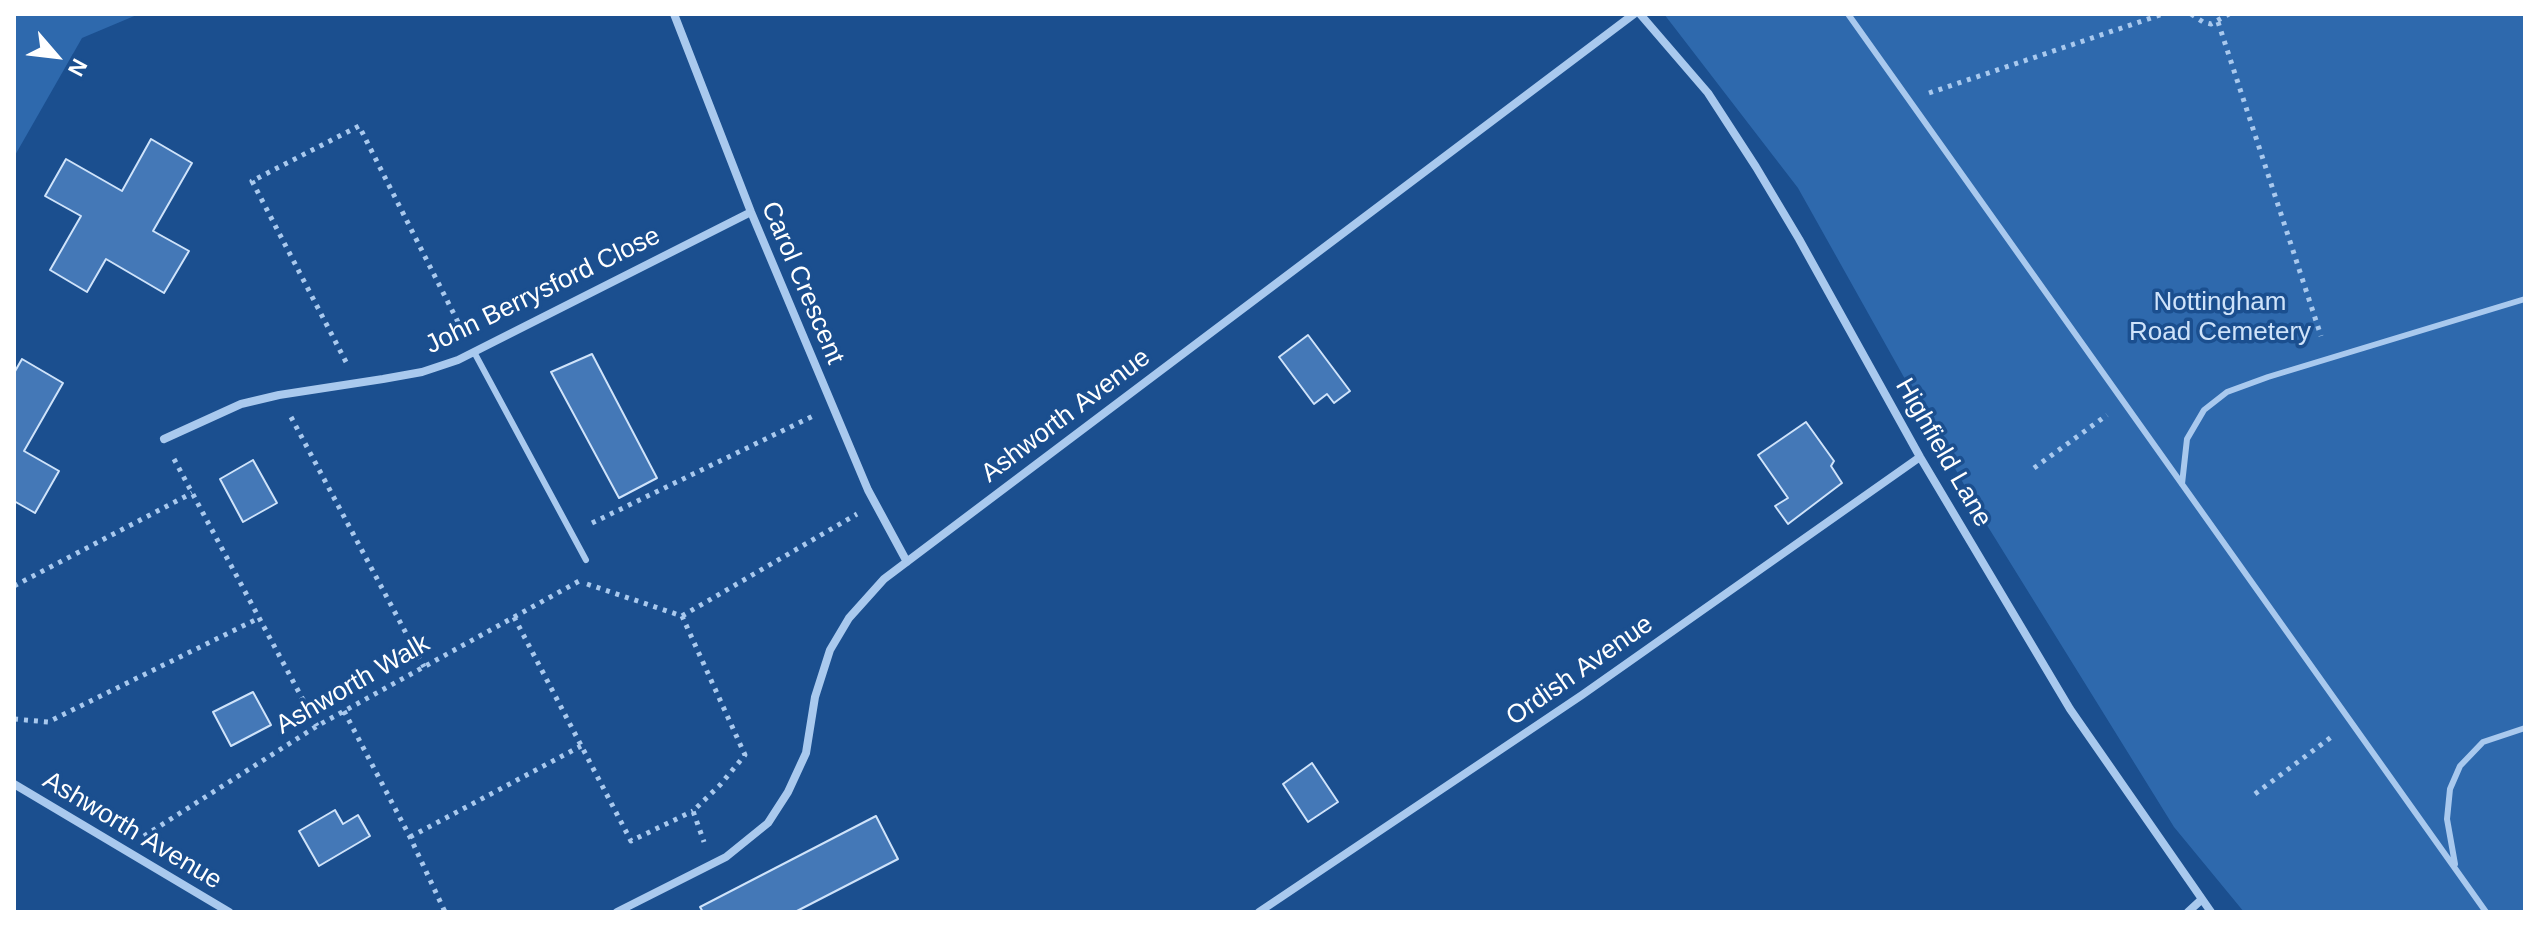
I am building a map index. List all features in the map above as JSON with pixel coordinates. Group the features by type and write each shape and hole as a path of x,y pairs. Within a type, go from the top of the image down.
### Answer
{"street":[{"name":"Carol Crescent","path":"674,14 751,212 832,407 876,504 907,562"},
{"name":"Ashworth Avenue","path":"617,912 726,857 760,829 780,806 806,753 815,697 830,650 849,618 884,579 1634,14"},
{"name":"Highfield Lane","path":"1640,14 1708,93 1756,167 1920,457 2070,709 2211,912"},
{"name":"John Berrysford Close","path":"164,439 241,404 422,372 474,352 751,212"},
{"name":"Ordish Avenue","path":"1259,912 1582,695 1920,457"},
{"name":"Ashworth Avenue","path":"14,784 229,912"},
{"path":"2188,912 2201,900"}],"lane":[{"path":"1848,14 2486,912"},
{"path":"2182,485 2187,439 2204,410 2227,392 2525,299"},
{"path":"474,352 586,560"},
{"path":"2457,872 2449,845 2447,819 2450,789 2460,766 2483,742 2525,728"}],"path":[{"path":"1909,99 2163,14"},
{"path":"2191,14 2203,22 2218,22 2229,14"},
{"path":"2218,22 2329,359"},
{"path":"357,383 252,181 359,126 474,352"},
{"path":"279,395 424,667"},
{"path":"2034,468 2124,403"},
{"path":"571,533 832,407"},
{"path":"164,439 317,726"},
{"path":"14,586 192,493"},
{"path":"682,616 876,504"},
{"path":"578,582 595,572 586,560"},
{"path":"514,617 631,841 693,811 745,755 682,616 578,582"},
{"name":"Ashworth Walk","path":"123,849 317,726 578,582"},
{"path":"14,719 48,722 259,618"},
{"path":"344,711 410,837 445,912"},
{"path":"2255,794 2351,722"},
{"path":"410,837 581,746"},
{"path":"693,811 712,864"}],"green space":[{"path":"14,14 139,14 82,38 14,157"},
{"name":"Nottingham Road Cemetery","path":"1664,14 2525,14 2525,912 2244,912 2174,827 1985,522 1798,188"}],"building":[{"path":"151,139 192,163 153,231 189,251 164,293 106,259 87,292 50,270 81,216 45,196 66,159 122,191"},
{"path":"1308,335 1350,391 1334,403 1327,394 1314,404 1279,357"},
{"path":"592,354 657,478 619,498 551,372"},
{"path":"22,359 63,383 24,451 59,471 35,513 14,501 14,373"},
{"path":"1806,422 1834,461 1831,466 1842,483 1788,524 1775,506 1788,498 1758,455"},
{"path":"253,460 277,503 243,522 220,479"},
{"path":"253,692 271,725 231,746 213,712"},
{"path":"1312,763 1338,802 1308,822 1283,784"},
{"path":"335,810 343,824 358,815 370,836 319,866 299,831"},
{"path":"876,816 898,859 795,912 703,912 700,907"}]}
